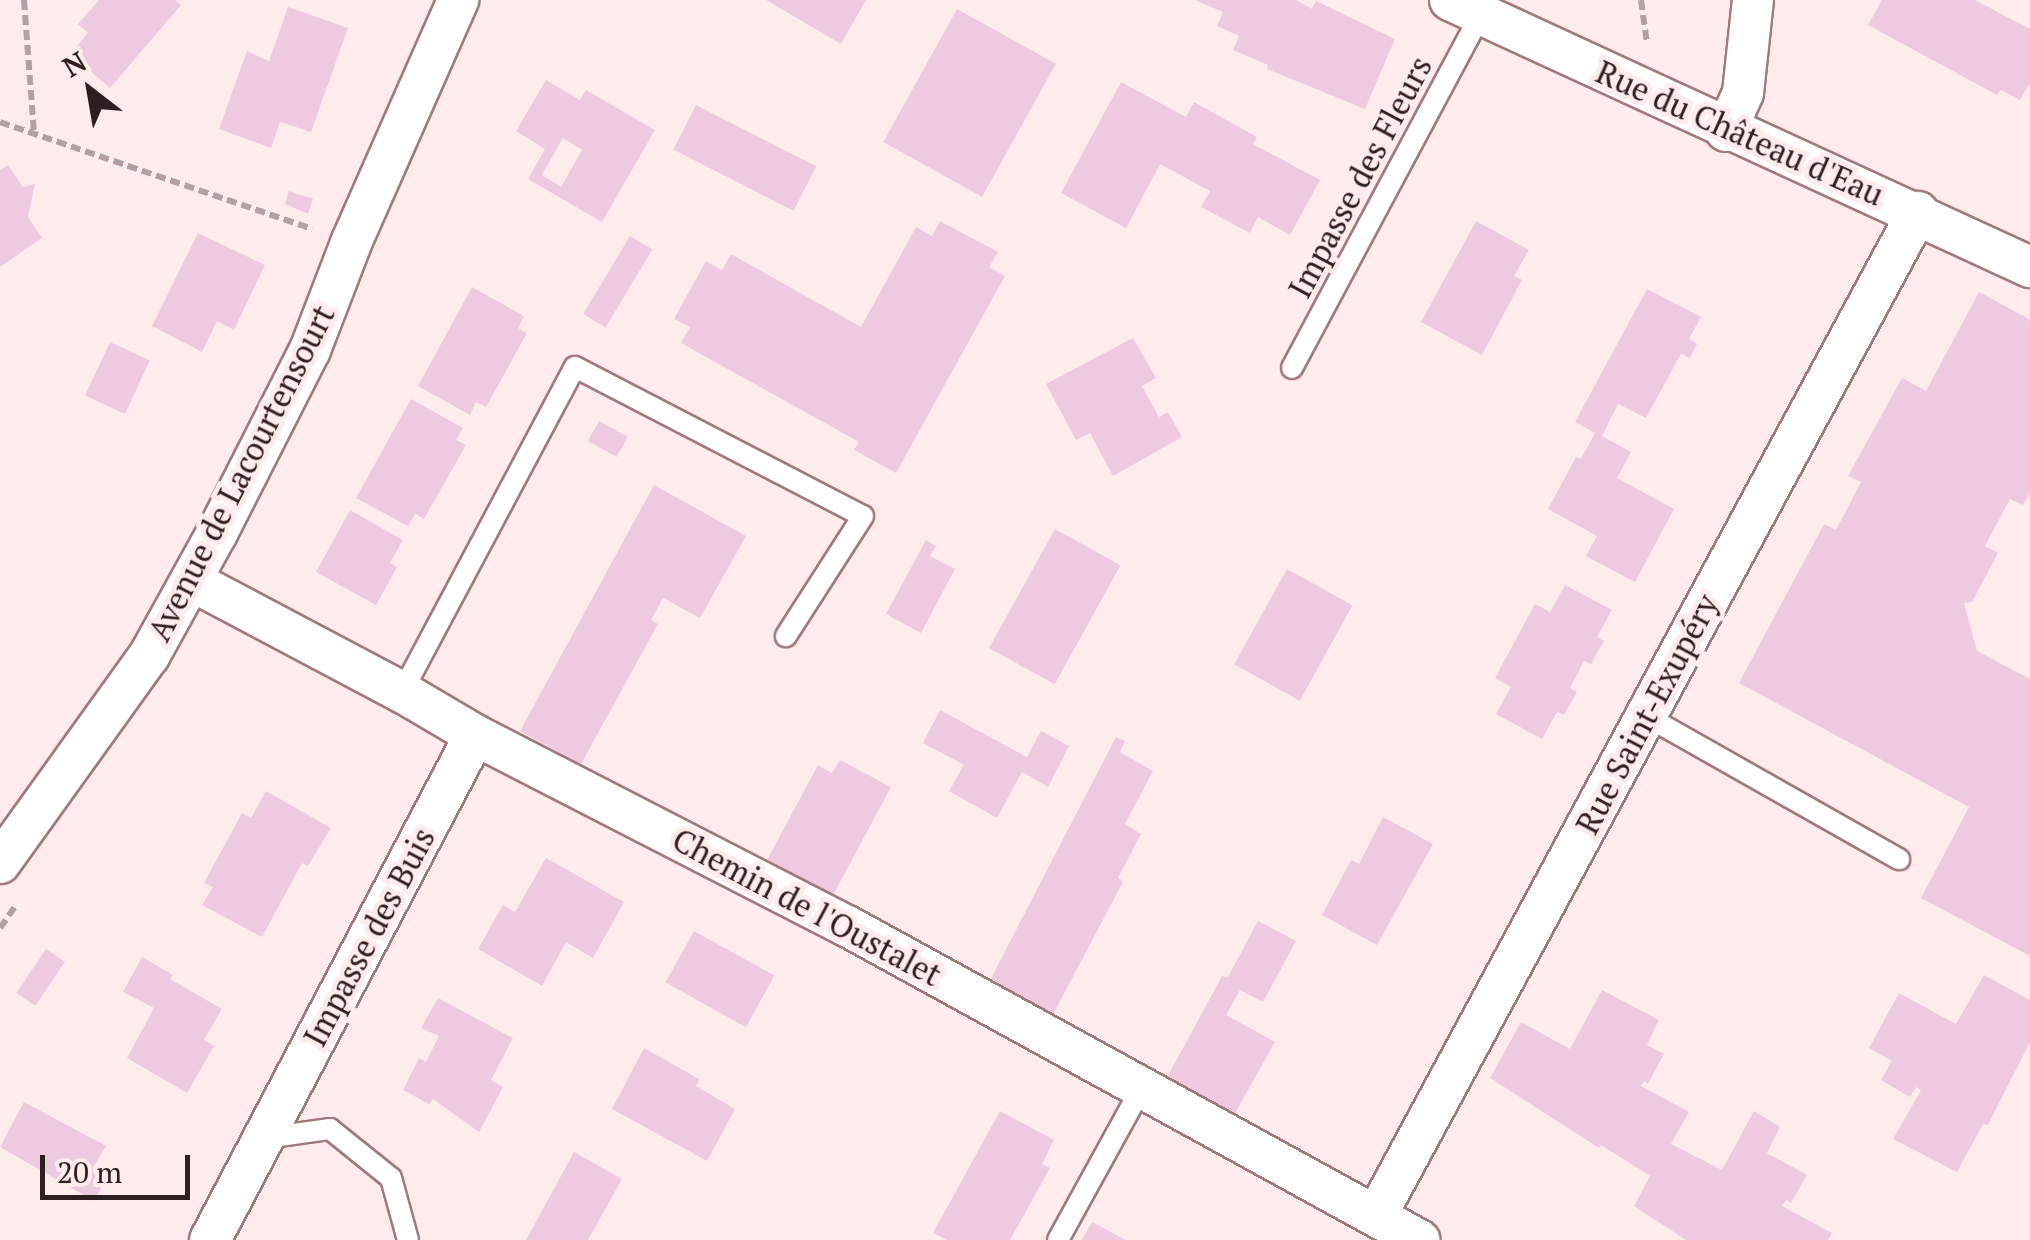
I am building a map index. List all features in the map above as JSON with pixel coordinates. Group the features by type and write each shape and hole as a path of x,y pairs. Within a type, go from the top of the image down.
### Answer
{"street":[{"name":"Avenue de Lacourtensourt","path":"0,863 148,656 192,581 310,350 351,242 458,0"},
{"path":"1726,130 1743,93 1752,0"},
{"name":"Rue du Château d'Eau","path":"1465,8 1726,130 1918,212 2030,267"},
{"name":"Rue Saint-Exupéry","path":"1376,1216 1918,212"},
{"name":"Chemin de l'Oustalet","path":"192,581 402,692 475,736 847,926 1420,1240"},
{"name":"Impasse des Buis","path":"215,1237 262,1138 475,736"}],"lane":[{"name":"Impasse des Fleurs","path":"1292,368 1465,8"},
{"path":"402,692 575,367 862,516 786,636"},
{"path":"1646,716 1899,859"},
{"path":"1058,1240 1142,1086"},
{"path":"262,1138 330,1130 392,1178 408,1240"}],"path":[{"path":"24,0 34,134"},
{"path":"1641,0 1649,59"},
{"path":"0,122 351,242"}],"building":[{"path":"99,0 175,0 181,5 110,88 70,54 88,33 78,24"},
{"path":"766,0 866,0 841,44"},
{"path":"1195,0 1296,0 1312,9 1316,1 1395,39 1365,109 1267,69 1268,65 1233,50 1239,36 1217,26 1223,12"},
{"path":"1882,0 1975,0 2030,29 2030,83 2020,100 2001,90 1997,95 1868,25"},
{"path":"288,7 348,28 311,132 280,122 271,148 219,129 247,51 269,61"},
{"path":"957,9 1056,64 982,197 883,142"},
{"path":"546,80 580,100 586,90 655,130 602,222 528,179 545,149 516,131","holes":["563,138 582,150 561,187 542,175"]},
{"path":"1121,82 1186,117 1194,102 1257,137 1253,144 1320,180 1290,235 1258,217 1250,233 1201,207 1210,191 1160,164 1126,228 1061,193"},
{"path":"696,105 816,166 794,211 673,150"},
{"path":"8,165 23,187 35,184 28,217 42,238 0,267 0,170"},
{"path":"289,191 313,199 308,214 285,204"},
{"path":"940,221 998,252 989,267 1005,276 896,473 854,450 859,442 681,343 690,327 674,319 706,261 722,270 731,254 861,327 916,227 932,236"},
{"path":"1476,221 1529,250 1514,276 1522,280 1482,355 1421,322"},
{"path":"198,233 265,265 234,330 217,321 202,352 152,326"},
{"path":"630,236 652,249 605,327 583,314"},
{"path":"472,287 524,316 518,328 527,333 486,407 476,402 470,415 418,386"},
{"path":"1647,289 1701,317 1689,339 1697,344 1690,358 1681,354 1646,418 1618,404 1602,436 1631,452 1617,478 1674,509 1635,582 1586,556 1597,536 1548,509 1576,457 1581,459 1595,433 1575,422"},
{"path":"1979,292 2029,319 2030,327 2030,493 2023,505 2010,499 1985,546 1998,553 1972,602 1964,603 1977,651 2030,679 2030,956 1921,898 1969,807 1739,683 1824,524 1836,530 1861,482 1848,476 1902,378 1926,391"},
{"path":"1133,338 1156,378 1142,386 1159,417 1168,412 1182,437 1113,476 1090,433 1076,440 1046,384"},
{"path":"110,342 150,361 125,414 85,395"},
{"path":"411,399 463,428 456,440 466,445 424,519 415,514 408,526 356,498"},
{"path":"599,421 628,437 617,457 588,441"},
{"path":"654,485 746,536 700,618 663,598 651,620 658,624 581,764 520,731"},
{"path":"350,510 403,540 390,563 397,567 376,605 316,572"},
{"path":"1055,529 1121,565 1055,684 989,648"},
{"path":"926,540 936,546 930,556 955,569 921,633 886,614"},
{"path":"1287,569 1353,605 1300,701 1234,664"},
{"path":"1565,585 1612,610 1597,637 1604,641 1591,664 1584,661 1570,688 1577,692 1564,715 1557,712 1542,739 1496,714 1511,687 1495,678 1535,604 1550,612"},
{"path":"940,710 1027,757 1041,731 1069,746 1048,787 1022,772 997,818 949,791 964,765 923,743"},
{"path":"1116,737 1125,741 1120,752 1153,771 1125,824 1141,834 1118,878 1123,882 1049,1022 986,988"},
{"path":"840,760 891,787 832,897 767,860 818,765 832,773"},
{"path":"266,791 331,828 308,866 302,863 262,937 202,905 213,887 204,883 242,813 251,818"},
{"path":"1383,817 1433,844 1377,945 1322,915 1351,860 1359,864"},
{"path":"546,858 624,902 593,958 566,942 542,986 478,949 503,905 515,912"},
{"path":"1258,921 1296,941 1263,1002 1240,990 1226,1015 1275,1042 1229,1124 1163,1085 1222,976 1228,977"},
{"path":"694,931 774,976 746,1027 665,983"},
{"path":"46,949 65,962 35,1006 16,993"},
{"path":"142,957 173,975 170,979 222,1009 204,1040 214,1046 187,1093 127,1058 154,1008 123,992"},
{"path":"1984,975 2030,1000 2030,1042 1988,1125 1983,1124 1957,1172 1893,1139 1921,1090 1916,1087 1910,1097 1881,1080 1892,1061 1869,1048 1899,993 1956,1024"},
{"path":"1602,990 1659,1020 1647,1045 1664,1054 1648,1084 1644,1081 1641,1086 1689,1112 1671,1144 1722,1170 1754,1111 1780,1127 1767,1153 1807,1175 1791,1203 1786,1200 1782,1206 1832,1233 1828,1240 1686,1240 1634,1206 1650,1176 1490,1078 1521,1022 1570,1049"},
{"path":"438,998 513,1038 491,1080 503,1087 479,1132 433,1099 429,1104 403,1090 419,1058 426,1062 439,1036 421,1028"},
{"path":"644,1048 699,1079 696,1086 735,1109 707,1161 612,1109"},
{"path":"24,1102 106,1146 92,1169 107,1177 94,1201 0,1147"},
{"path":"1000,1111 1054,1140 1042,1164 1050,1168 1010,1240 947,1240 933,1233"},
{"path":"574,1152 622,1179 588,1240 526,1240"},
{"path":"1092,1222 1126,1240 1082,1240"}]}
